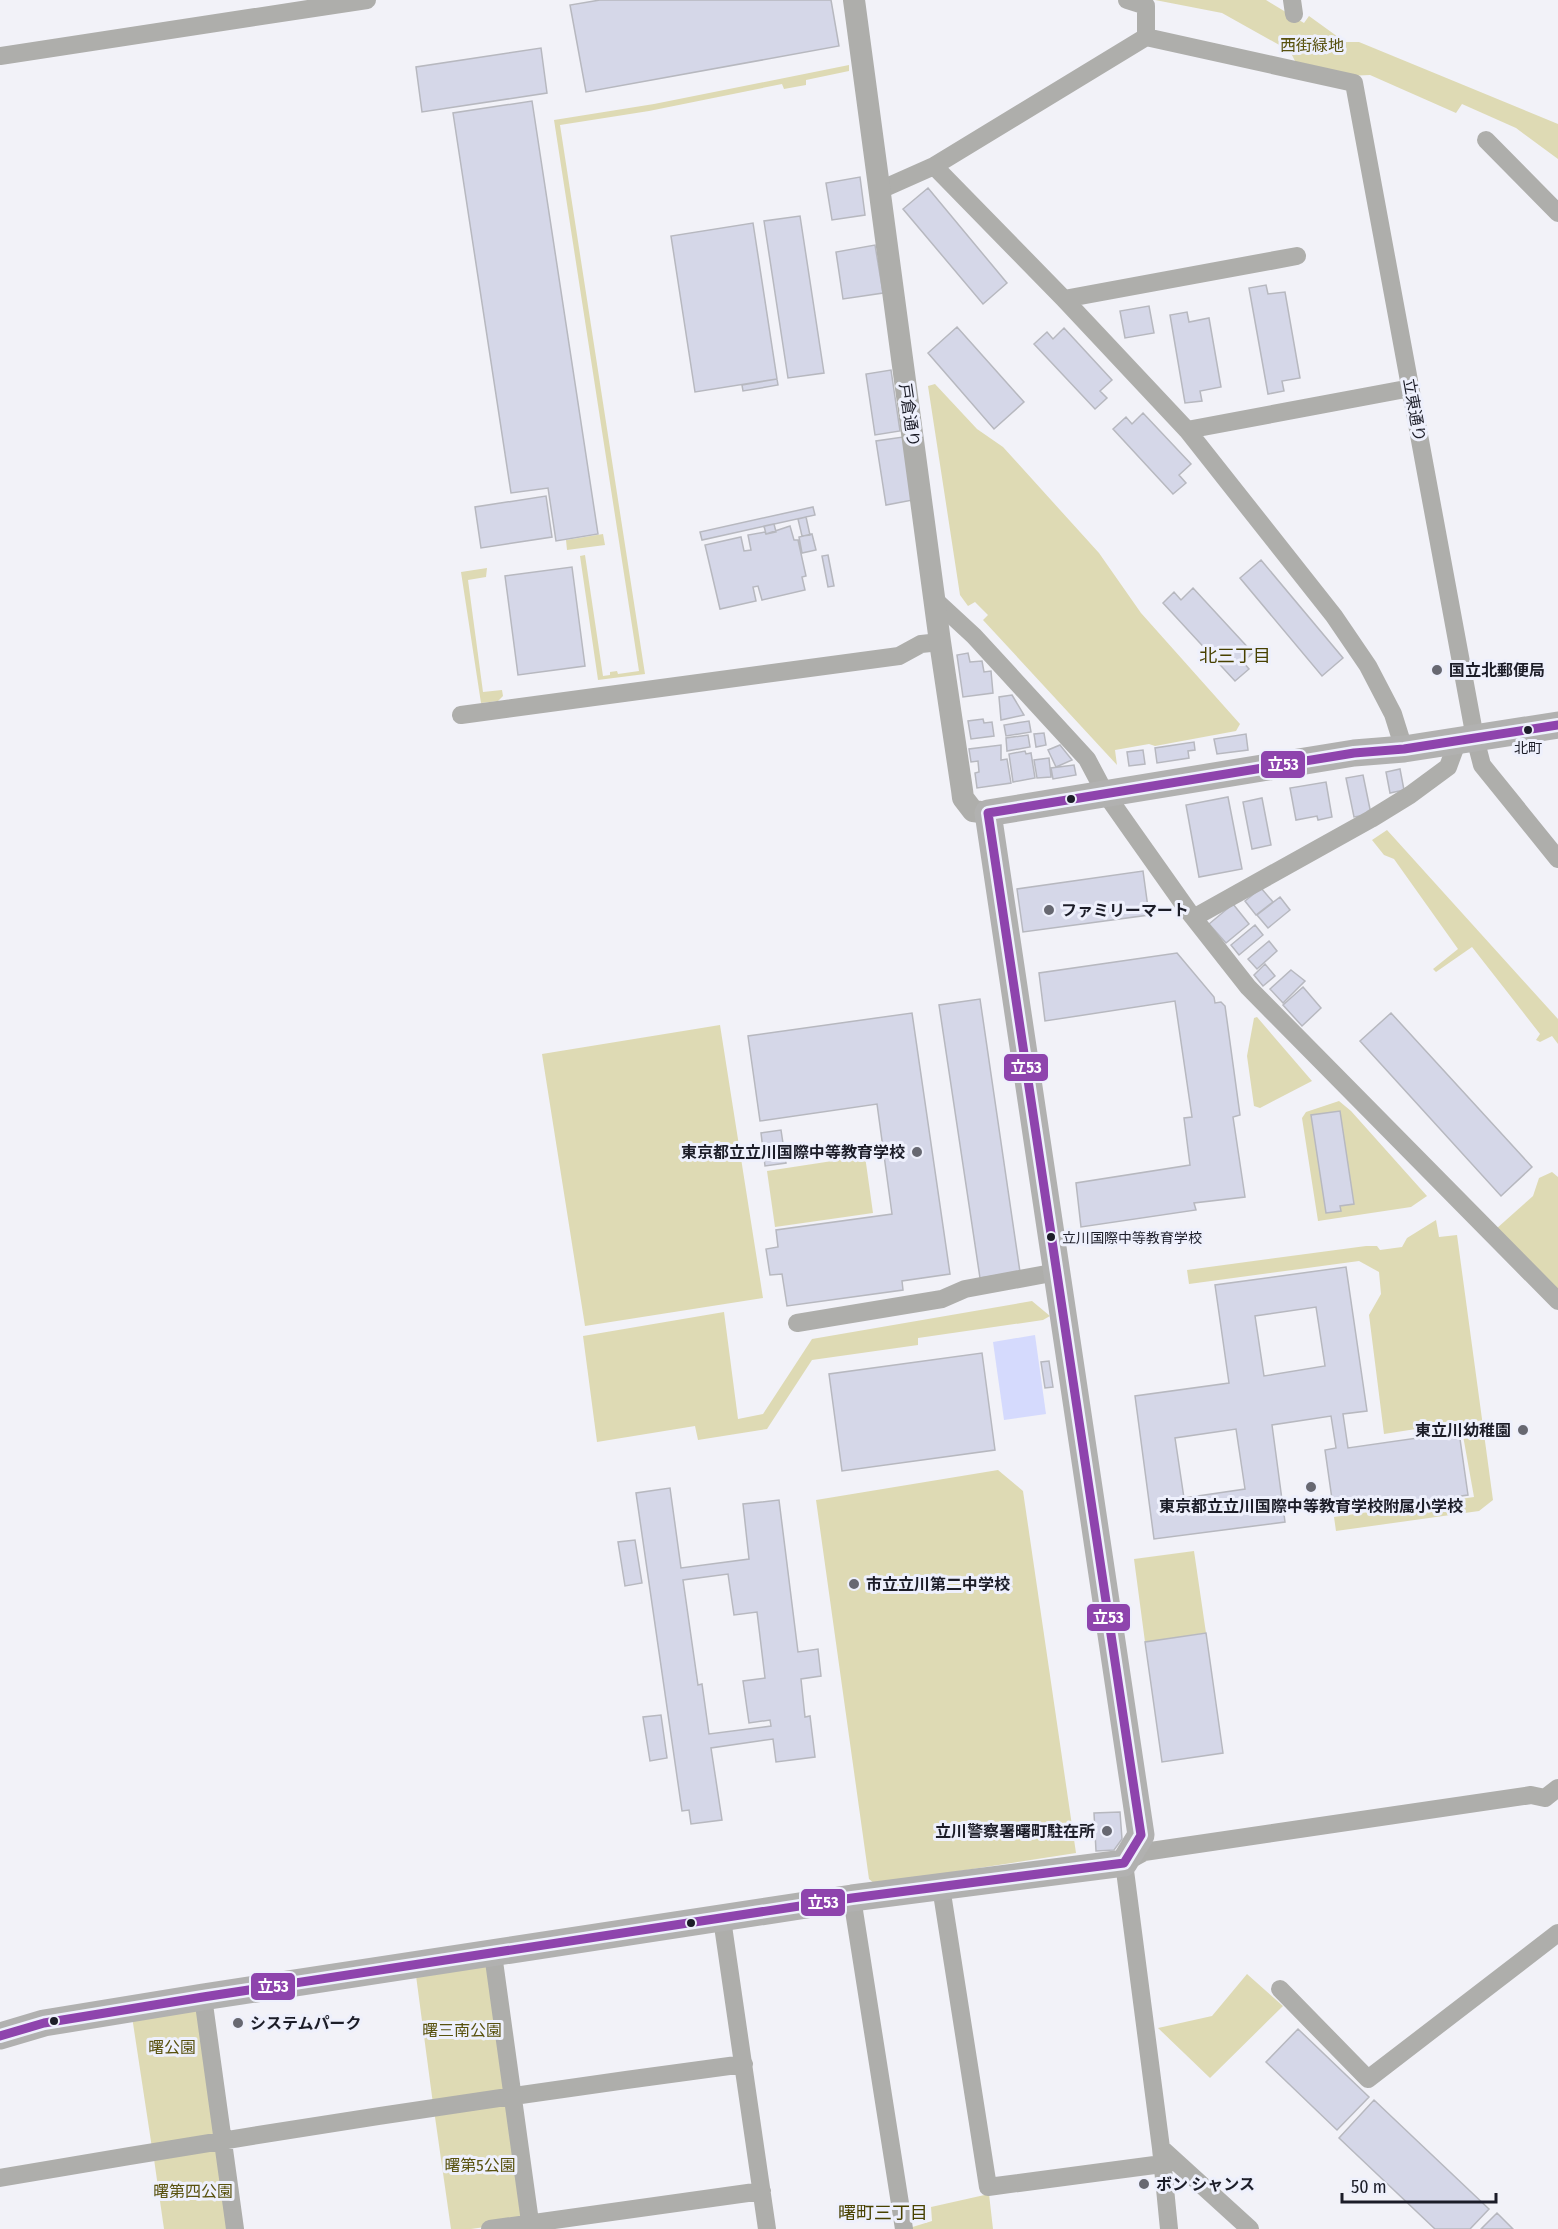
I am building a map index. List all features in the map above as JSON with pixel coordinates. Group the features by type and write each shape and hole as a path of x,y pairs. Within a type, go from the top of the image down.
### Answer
{"main road":[{"path":"0,2036 44,2023 202,1997 852,1898 1124,1863 1141,1835 988,813 1354,753 1404,748 1558,724"}],"street":[{"path":"0,56 367,0"},
{"name":"戸倉通り","path":"854,0 963,798 973,811 988,813"},
{"path":"880,190 934,166 1146,37 1146,6 1127,0"},
{"name":"立東通り","path":"1146,37 1354,83 1410,388 1466,739 1482,765 1558,859"},
{"path":"1486,140 1558,213"},
{"path":"934,166 1064,299 1186,430 1334,616 1368,666 1393,714 1404,748"},
{"path":"1064,299 1297,256"},
{"path":"1186,430 1410,388"},
{"path":"935,600 974,636 1088,759 1105,793 1248,987 1558,1301"},
{"path":"461,715 899,656 921,644 940,642"},
{"path":"1195,917 1410,795 1448,767 1466,739"},
{"path":"797,1323 942,1299 965,1289 1058,1272"},
{"path":"1169,2229 1162,2156 1124,1863 1144,1852 1551,1793"},
{"path":"941,1887 988,2187 1162,2156 1250,2229"},
{"path":"852,1898 904,2229"},
{"path":"722,1919 767,2229"},
{"path":"1280,1989 1368,2079 1558,1934"},
{"path":"494,1954 531,2226"},
{"path":"202,1997 235,2229"},
{"path":"0,2178 223,2139 513,2095 744,2064"},
{"path":"490,2229 531,2226 762,2191"}],"green space":[{"name":"西街緑地","path":"1155,0 1266,0 1304,23 1309,16 1345,42 1346,56 1346,42 1359,42 1558,124 1558,159 1516,128 1462,104 1456,113 1370,75 1347,76 1296,63 1290,51 1222,13"},
{"path":"849,65 849,71 806,80 806,85 784,89 782,84 649,111 560,125 645,674 598,680 580,556 585,555 603,676 617,671 618,674 639,671 554,120 654,104"},
{"path":"935,384 977,429 1003,447 1099,553 1141,613 1240,724 1236,731 1155,746 1149,744 1115,750 1117,765 983,620 988,615 975,602 968,606 960,595 928,386"},
{"path":"603,534 605,545 567,550 566,540"},
{"path":"487,568 486,577 468,580 483,692 502,690 503,696 498,701 481,703 461,572"},
{"path":"1387,830 1558,1019 1558,1044 1552,1036 1540,1042 1536,1040 1540,1034 1472,947 1436,972 1433,969 1458,949 1394,859 1384,855 1372,840"},
{"path":"1257,1017 1312,1081 1260,1108 1254,1106 1247,1056 1254,1018"},
{"path":"720,1025 763,1298 585,1326 542,1054"},
{"path":"1339,1101 1351,1111 1427,1196 1411,1207 1318,1221 1302,1118 1306,1112"},
{"path":"865,1156 873,1213 775,1227 767,1171"},
{"path":"1552,1172 1558,1177 1558,1291 1496,1229 1533,1196 1539,1178"},
{"path":"1436,1220 1439,1237 1457,1235 1493,1500 1479,1511 1336,1531 1334,1517 1474,1497 1462,1430 1454,1423 1384,1434 1369,1315 1381,1294 1379,1272 1359,1261 1189,1284 1187,1270 1366,1246 1377,1246 1380,1250 1402,1247 1407,1238"},
{"path":"1032,1301 1050,1316 1043,1320 918,1338 918,1345 812,1360 767,1429 698,1440 695,1426 597,1442 583,1336 724,1312 738,1419 763,1414 812,1339"},
{"path":"998,1470 1023,1491 1076,1853 875,1884 869,1879 816,1500"},
{"path":"1194,1551 1206,1633 1145,1642 1134,1559"},
{"name":"曙三南公園","path":"491,1957 508,2093 433,2104 415,1968"},
{"path":"1247,1974 1283,2006 1210,2078 1158,2028 1212,2016"},
{"name":"曙公園","path":"201,1999 220,2138 152,2148 131,2010"},
{"name":"曙第5公園","path":"509,2098 527,2221 471,2229 451,2229 434,2110"},
{"name":"曙第四公園","path":"220,2142 234,2229 164,2229 153,2152"},
{"path":"989,2194 993,2229 906,2229 932,2221 931,2207"}],"water":[{"path":"1035,1335 1046,1414 1004,1420 993,1342"}],"building":[{"path":"600,0 831,0 839,46 586,92 570,5"},
{"path":"541,48 547,93 422,112 416,67"},
{"path":"532,101 598,534 556,541 548,488 511,493 453,113"},
{"path":"860,177 865,215 832,220 826,183"},
{"path":"928,188 1007,283 983,304 903,209"},
{"path":"800,216 824,373 788,378 764,221"},
{"path":"753,223 777,379 695,392 671,236"},
{"path":"875,245 883,293 843,299 836,252"},
{"path":"1266,285 1268,294 1285,292 1300,378 1282,381 1284,391 1268,394 1249,288"},
{"path":"1149,306 1154,333 1125,338 1120,311"},
{"path":"1187,312 1189,322 1209,318 1221,387 1200,391 1202,401 1185,403 1170,315"},
{"path":"957,327 1024,402 994,429 928,353"},
{"path":"1064,328 1112,380 1100,391 1107,398 1095,409 1034,344 1047,332 1053,339"},
{"path":"891,370 900,431 875,435 866,374"},
{"path":"777,379 778,385 743,391 742,385"},
{"path":"1143,413 1191,464 1179,475 1186,483 1173,494 1113,429 1126,417 1132,424"},
{"path":"903,437 913,500 886,505 876,441"},
{"path":"546,496 552,537 481,548 475,507"},
{"path":"813,507 815,515 702,540 700,532"},
{"path":"806,517 810,535 802,536 798,519"},
{"path":"774,524 776,532 766,534 764,526"},
{"path":"790,526 794,540 798,540 806,576 802,577 805,590 762,600 758,586 753,587 756,601 720,609 705,545 741,537 744,551 751,550 748,535 765,532 766,534"},
{"path":"812,534 816,550 802,553 799,537"},
{"path":"828,555 834,586 828,587 822,556"},
{"path":"1261,560 1343,658 1322,676 1240,578"},
{"path":"572,567 585,666 518,675 505,576"},
{"path":"1193,588 1253,653 1243,662 1249,669 1235,681 1163,603 1174,592 1181,600"},
{"path":"968,653 970,662 982,661 984,672 991,671 993,693 963,697 957,655"},
{"path":"1012,695 1024,715 1001,720 999,697"},
{"path":"983,719 984,723 992,722 994,736 971,739 968,721"},
{"path":"1029,721 1031,732 1006,736 1004,725"},
{"path":"1044,733 1046,745 1036,747 1034,734"},
{"path":"1246,734 1248,750 1217,754 1214,739"},
{"path":"1028,735 1030,747 1007,751 1006,738"},
{"path":"1194,742 1195,750 1188,751 1189,758 1157,763 1155,748"},
{"path":"1001,745 1001,760 1007,759 1011,783 977,788 975,773 979,772 978,761 971,762 969,749"},
{"path":"1060,745 1072,760 1056,767 1048,750"},
{"path":"1143,750 1145,764 1129,766 1127,752"},
{"path":"1025,751 1026,754 1031,753 1035,778 1013,782 1009,754"},
{"path":"1049,758 1051,777 1037,778 1034,760"},
{"path":"1074,765 1076,775 1053,779 1051,768"},
{"path":"1400,769 1404,790 1390,793 1386,772"},
{"path":"1363,775 1371,814 1354,817 1346,778"},
{"path":"1326,782 1332,817 1318,820 1317,816 1296,820 1290,788"},
{"path":"1228,797 1242,869 1199,877 1186,805"},
{"path":"1262,798 1271,845 1252,849 1243,802"},
{"path":"1143,871 1149,915 1023,932 1017,889"},
{"path":"1261,888 1273,902 1256,915 1245,901"},
{"path":"1280,897 1290,910 1268,928 1257,915"},
{"path":"1233,904 1249,924 1226,943 1209,924"},
{"path":"1255,925 1263,935 1239,955 1231,945"},
{"path":"1269,941 1277,951 1257,969 1248,959"},
{"path":"1177,953 1214,997 1215,1003 1221,1002 1225,1006 1240,1115 1233,1117 1245,1197 1194,1203 1196,1210 1081,1227 1076,1183 1190,1165 1184,1118 1192,1117 1175,1001 1045,1021 1039,973"},
{"path":"1265,964 1275,976 1263,986 1254,975"},
{"path":"1291,970 1305,981 1283,1003 1270,989"},
{"path":"1303,987 1321,1008 1302,1026 1283,1005"},
{"path":"980,999 1020,1272 980,1278 939,1005"},
{"path":"912,1013 950,1274 902,1281 903,1290 787,1306 782,1274 770,1275 766,1249 778,1247 776,1230 892,1214 877,1104 760,1121 748,1036"},
{"path":"1391,1013 1532,1167 1501,1196 1360,1041"},
{"path":"1340,1111 1354,1204 1340,1206 1341,1211 1326,1213 1311,1115"},
{"path":"781,1130 786,1163 765,1166 761,1133"},
{"path":"1346,1267 1367,1411 1343,1414 1348,1448 1459,1432 1468,1495 1334,1513 1325,1450 1336,1448 1331,1416 1272,1425 1285,1522 1154,1539 1135,1396 1229,1383 1215,1285","holes":["1316,1307 1325,1366 1264,1376 1255,1316","1236,1429 1245,1489 1184,1498 1175,1438"]},
{"path":"982,1353 995,1450 842,1471 829,1374"},
{"path":"1049,1361 1053,1387 1045,1388 1041,1362"},
{"path":"670,1488 681,1568 749,1559 743,1504 779,1500 798,1652 818,1649 821,1676 801,1679 805,1717 810,1716 815,1757 776,1762 773,1739 711,1748 722,1820 691,1824 689,1810 682,1811 636,1493","holes":["728,1574 734,1615 757,1612 765,1678 743,1681 749,1723 770,1720 771,1726 709,1734 702,1684 698,1685 683,1580"]},
{"path":"635,1540 642,1583 625,1586 618,1542"},
{"path":"1206,1633 1223,1753 1162,1762 1145,1642"},
{"path":"661,1715 667,1758 650,1761 643,1717"},
{"path":"1120,1812 1122,1839 1114,1850 1096,1851 1094,1813"},
{"path":"1298,2029 1369,2097 1337,2130 1266,2062"},
{"path":"1374,2100 1489,2209 1470,2229 1435,2229 1339,2138"},
{"path":"1497,2213 1513,2229 1481,2229"}],"transit line":[{"name":"立53","path":"0,2036 44,2023 203,1997 852,1898 1124,1863 1141,1835 988,813 1354,753 1404,749 1558,725"}],"place":[{"name":"国立北郵便局","path":"1437,670"},
{"name":"北町","path":"1528,730"},
{"name":"ファミリーマート","path":"1049,910"},
{"name":"東京都立立川国際中等教育学校","path":"917,1152"},
{"name":"立川国際中等教育学校","path":"1051,1237"},
{"name":"東立川幼稚園","path":"1523,1430"},
{"name":"東京都立立川国際中等教育学校附属小学校","path":"1311,1487"},
{"name":"市立立川第二中学校","path":"854,1584"},
{"name":"立川警察署曙町駐在所","path":"1107,1831"},
{"name":"システムパーク","path":"238,2023"},
{"name":"ボン シャンス","path":"1144,2184"}],"district":[{"name":"北三丁目","path":"1235,656"},
{"name":"曙町三丁目","path":"883,2213"}]}
